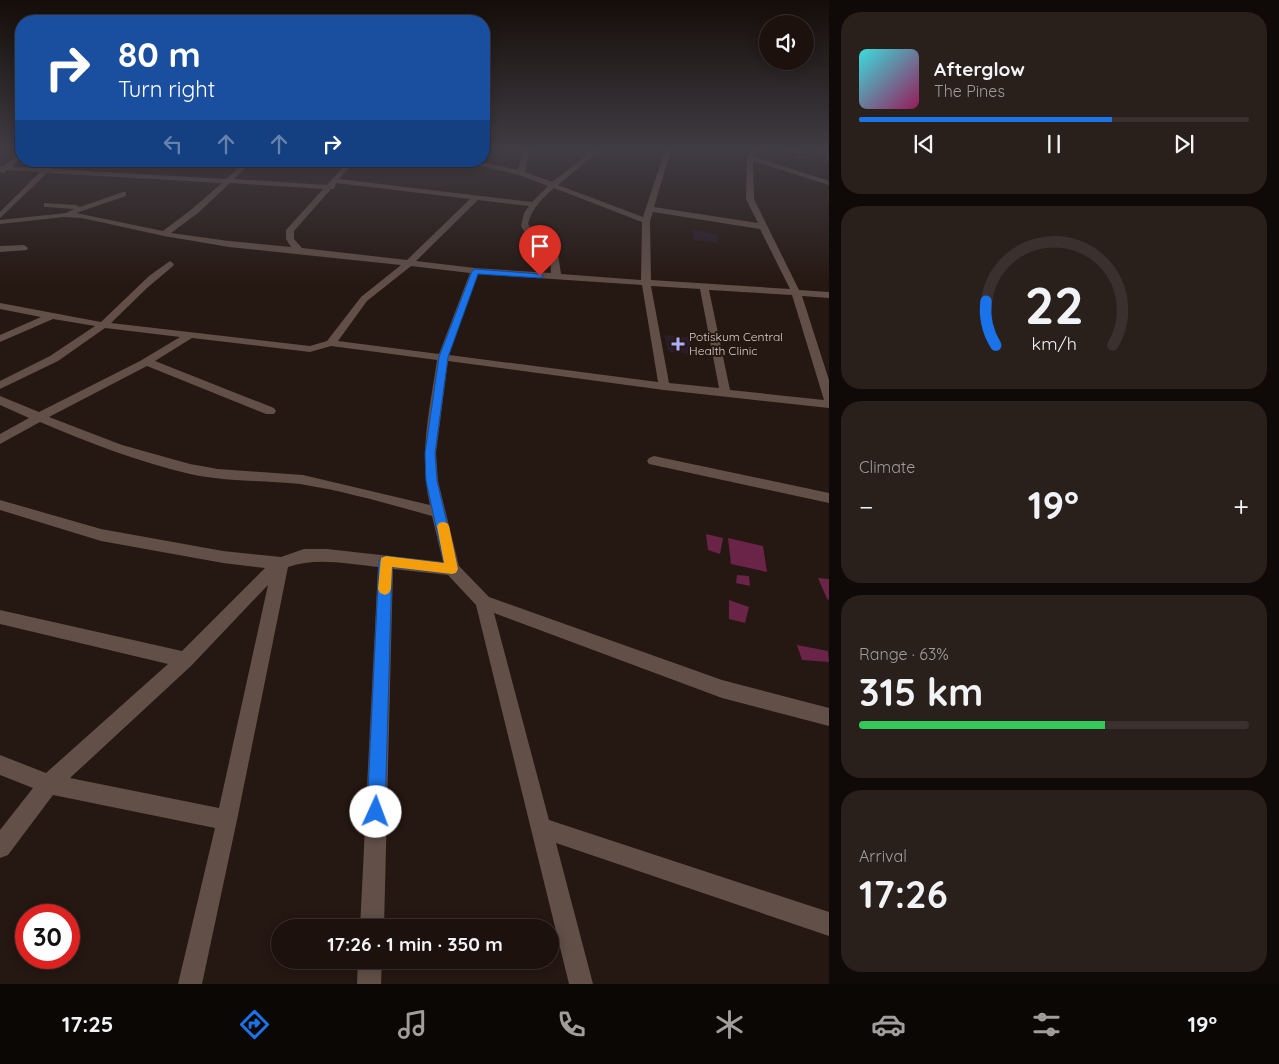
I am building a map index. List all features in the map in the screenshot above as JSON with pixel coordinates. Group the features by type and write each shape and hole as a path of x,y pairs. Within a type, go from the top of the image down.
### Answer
{"street":[{"path":"0,216 20,196"},
{"path":"64,215 118,196"},
{"path":"164,234 195,211 211,196"},
{"path":"300,250 291,241 290,230 322,196"},
{"path":"454,196 534,204"},
{"path":"541,196 534,204 524,222 533,239 555,254 556,277"},
{"path":"582,196 646,221"},
{"path":"654,196 646,221 646,283 664,386"},
{"path":"750,196 796,293 829,398"},
{"path":"331,343 364,299 409,264 475,198"},
{"path":"46,205 83,208"},
{"path":"650,209 765,227"},
{"path":"0,222 64,215 82,216 164,234 230,244 300,250 475,271 829,295"},
{"path":"0,249 24,248"},
{"path":"0,385 62,354 103,325 152,277 170,264"},
{"path":"475,271 443,357 430,453 432,481 452,569 482,602 581,984"},
{"path":"704,287 725,392"},
{"path":"0,306 103,325 310,349 331,343 664,386 829,404"},
{"path":"0,339 53,315"},
{"path":"0,440 37,417 148,362 190,335"},
{"path":"148,362 270,411"},
{"path":"0,400 37,417 156,460 192,470 225,475 302,480 440,513"},
{"path":"654,461 829,498"},
{"path":"0,505 101,535 223,557 281,563 304,555 327,555 452,569"},
{"path":"372,919 386,562"},
{"path":"0,847 48,784 185,660 281,563"},
{"path":"190,984 227,820 281,563"},
{"path":"482,602 722,689 829,717"},
{"path":"0,617 185,660"},
{"path":"0,765 48,784 227,820"},
{"path":"541,828 829,924"},
{"path":"369,984 370,969"}],"shaded area":[{"path":"693,230 717,234 718,243 693,240"},
{"name":"Potiskum Central Health Clinic","path":"664,335 688,337 693,354 669,352"}],"building":[{"path":"706,534 723,538 720,554 708,550"},
{"path":"728,538 763,546 767,572 731,564"},
{"path":"737,575 749,576 750,586 736,583"},
{"path":"818,578 829,579 829,600 827,599"},
{"path":"729,600 749,607 745,623 729,619"},
{"path":"797,645 828,651 829,662 802,660"}],"slow traffic":[{"path":"385,589 386,562 452,569 443,526"}],"place":[{"name":"Potiskum Central Health Clinic","path":"678,344"}],"route":[{"path":"376,812 386,562 452,569 432,481 430,453 443,357 475,271 540,276"}]}
